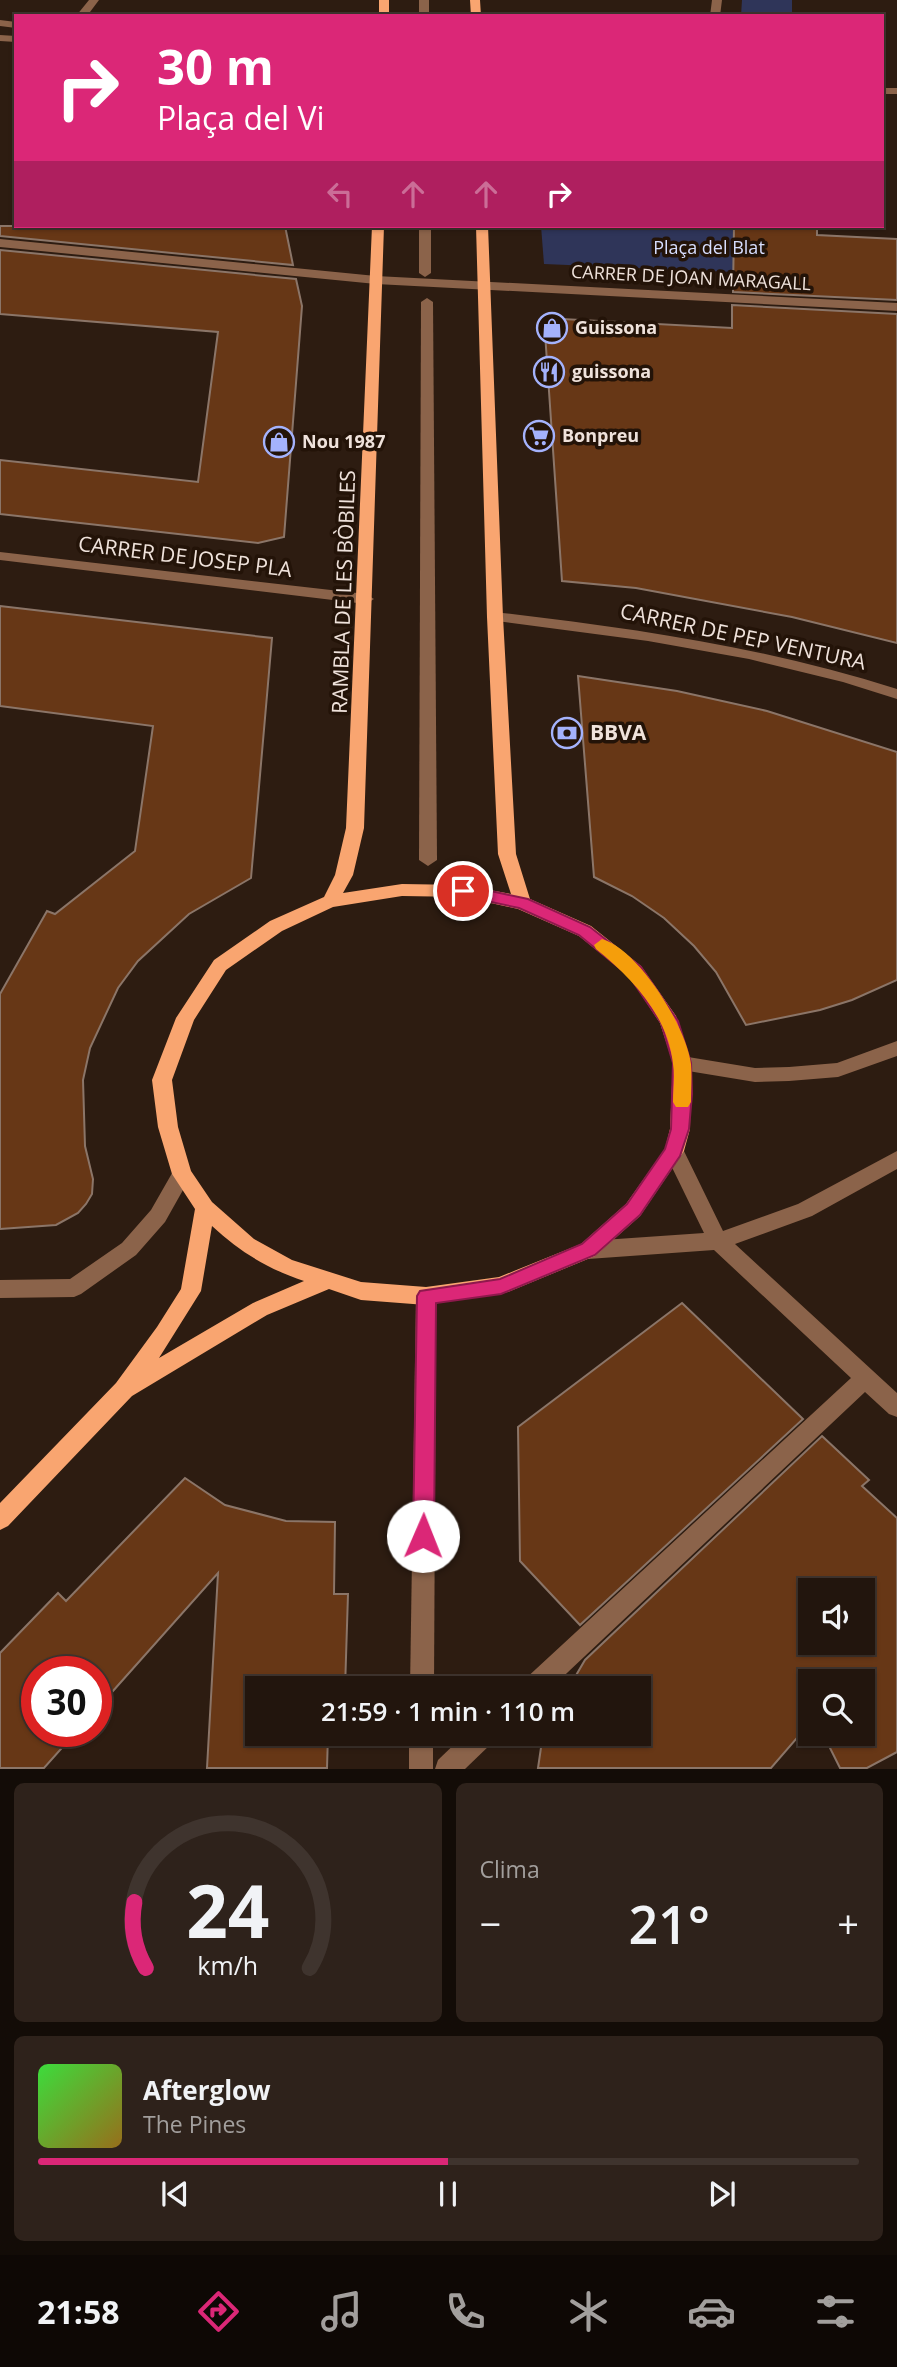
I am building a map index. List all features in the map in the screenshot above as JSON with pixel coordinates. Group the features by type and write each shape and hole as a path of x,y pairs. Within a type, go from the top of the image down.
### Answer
{"main road":[{"name":"RAMBLA DE LES BÒBILES","path":"330,901 344,875 355,828 366,599 377,228"},
{"path":"482,228 495,617 507,854 522,903"},
{"path":"402,890 463,891 522,903 584,931 635,971 669,1021 682,1063 680,1129 674,1151 633,1210 589,1250 501,1286 426,1296 361,1291 285,1266 247,1245 205,1208 182,1174 168,1128 163,1080 185,1018 220,965 276,926 330,901 402,890"},
{"path":"0,1519 124,1390 191,1291 205,1208"},
{"path":"124,1390 260,1308 327,1281"}],"street":[{"path":"425,228 425,273"},
{"path":"0,243 376,280 484,284"},
{"name":"CARRER DE JOAN MARAGALL","path":"484,284 897,307"},
{"path":"427,302 428,860"},
{"name":"CARRER DE JOSEP PLA","path":"0,556 366,599"},
{"name":"CARRER DE PEP VENTURA","path":"495,617 668,638 845,676 897,694"},
{"path":"682,1063 755,1076 789,1074 838,1070 897,1048"},
{"path":"674,1151 718,1241 897,1407"},
{"path":"589,1250 718,1241 805,1210 897,1159"},
{"path":"0,1289 74,1288 129,1249 158,1216 182,1174"},
{"path":"422,1676 426,1296"},
{"path":"546,1676 864,1379"},
{"path":"421,1746 421,1769"},
{"path":"447,1769 471,1746"}],"green space":[{"path":"742,0 792,0 792,14 741,14"},
{"name":"Plaça del Blat","path":"541,228 734,228 733,272 544,264"}],"building":[{"path":"0,226 285,228 293,265 0,236"},
{"path":"734,228 817,228 817,235 897,239 897,300 733,292"},
{"path":"0,250 296,279 302,306 284,537 258,543 0,514 0,460 198,482 218,332 0,314"},
{"path":"732,305 897,314 897,643 792,617 636,588 562,581 544,318 732,328"},
{"path":"0,606 272,638 251,878 189,914 138,961 118,988 90,1048 83,1080 85,1146 93,1179 92,1194 86,1204 78,1213 56,1225 0,1229 0,994 47,911 55,914 135,851 153,726 0,706"},
{"path":"578,676 677,691 767,711 897,752 897,980 852,1000 820,1010 746,1025 716,972 694,946 664,918 632,896 594,877"},
{"path":"682,1303 803,1419 580,1625 520,1561 518,1427"},
{"path":"822,1436 869,1480 862,1486 897,1518 897,1752 867,1768 840,1768 829,1746 875,1746 875,1669 798,1669 798,1737 771,1768 538,1768 541,1746 651,1746 651,1676 576,1676 585,1660"},
{"path":"185,1478 225,1505 286,1521 335,1522 334,1594 348,1594 345,1676 245,1676 245,1746 328,1746 327,1768 207,1768 218,1573 112,1692 112,1656 21,1656 21,1747 63,1747 44,1768 0,1768 0,1653 58,1593 66,1601"}],"slow traffic":[{"path":"602,945 635,971 669,1021 682,1063 682,1102"}],"place":[{"name":"Guissona","path":"552,328"},
{"name":"guissona","path":"549,372"},
{"name":"Bonpreu","path":"539,436"},
{"name":"Nou 1987","path":"279,442"},
{"name":"BBVA","path":"567,733"}],"route":[{"path":"423,1536 426,1296 501,1286 589,1250 633,1210 674,1151 680,1129 683,1094 682,1063 669,1021 635,971 584,931 522,903 463,891"}]}
